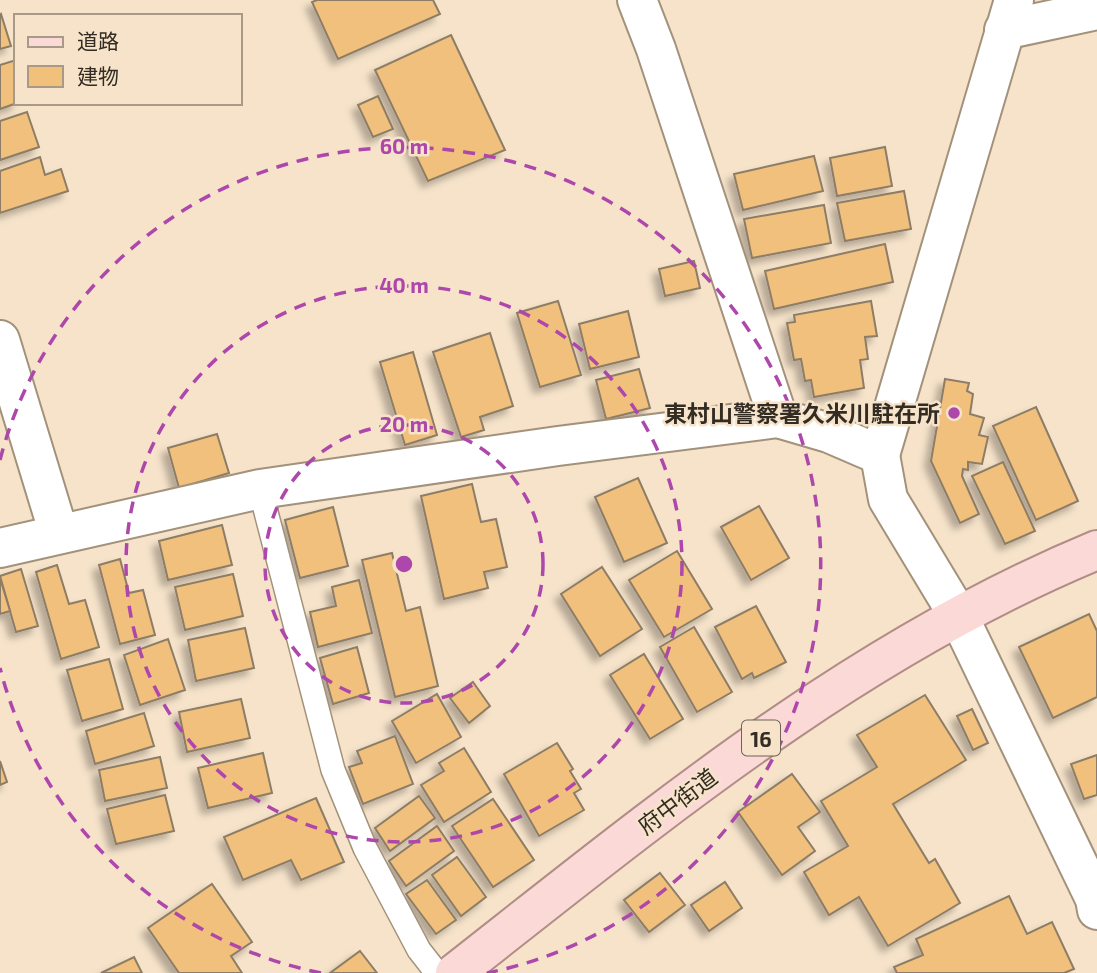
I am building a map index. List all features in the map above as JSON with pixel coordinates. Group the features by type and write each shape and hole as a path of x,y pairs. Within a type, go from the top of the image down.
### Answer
{"main road":[{"name":"府中街道","path":"455,973 743,751 867,668 958,615 1097,550"}],"street":[{"path":"637,0 656,49 778,418"},
{"path":"1097,10 1009,15 880,455 888,499 958,615 1095,899 1097,910"},
{"path":"0,341 58,534"},
{"path":"0,548 260,489 558,446 778,418 829,433 880,455"}],"lane":[{"path":"260,489 333,770 365,848 419,950 437,973"}],"building":[{"path":"433,0 440,14 338,59 312,2"},
{"path":"0,15 11,46 0,49"},
{"path":"451,35 505,150 428,181 375,70"},
{"path":"14,61 14,104 0,109 0,65"},
{"path":"378,96 393,129 373,137 358,105"},
{"path":"27,112 39,147 0,160 0,121"},
{"path":"885,147 892,186 837,196 830,158"},
{"path":"814,156 823,191 743,210 734,174"},
{"path":"40,157 45,175 61,169 68,191 0,213 0,171"},
{"path":"904,191 911,229 845,241 837,203"},
{"path":"824,205 831,243 752,258 744,219"},
{"path":"885,244 893,282 774,309 765,271"},
{"path":"694,261 700,288 665,296 659,269"},
{"path":"558,301 581,375 540,387 517,313"},
{"path":"871,301 877,336 865,337 868,359 860,360 864,388 814,397 811,380 805,381 801,359 794,360 787,323 795,322 794,315"},
{"path":"628,311 639,357 590,369 579,324"},
{"path":"490,333 513,406 480,417 484,430 461,437 433,352"},
{"path":"413,352 437,435 405,445 380,362"},
{"path":"639,369 650,408 606,419 596,380"},
{"name":"東村山警察署久米川駐在所","path":"945,379 969,383 967,391 973,394 970,414 984,418 979,435 988,437 982,464 968,462 968,470 963,469 962,476 979,514 960,523 931,461"},
{"path":"1036,407 1078,501 1036,520 993,426"},
{"path":"217,434 229,473 179,488 168,448"},
{"path":"1003,462 1035,531 1005,544 972,476"},
{"path":"638,478 667,543 624,562 595,497"},
{"path":"472,484 481,522 496,519 507,567 484,572 488,588 444,599 421,496"},
{"path":"759,506 789,558 751,580 721,527"},
{"path":"333,507 348,566 300,578 285,520"},
{"path":"222,525 232,565 168,580 159,541"},
{"path":"677,551 712,609 664,637 629,580"},
{"path":"392,553 406,611 420,607 438,686 395,697 362,560"},
{"path":"120,559 129,593 143,590 155,635 120,644 99,565"},
{"path":"57,565 69,604 85,600 99,647 61,659 36,572"},
{"path":"602,567 642,629 600,656 561,594"},
{"path":"21,569 38,626 16,632 0,576"},
{"path":"233,574 243,616 185,630 175,587"},
{"path":"0,578 10,611 0,614"},
{"path":"359,580 372,633 318,647 310,612 336,606 332,587"},
{"path":"756,606 786,662 754,678 752,673 742,679 715,627"},
{"path":"1089,614 1097,631 1097,697 1053,718 1019,647"},
{"path":"694,627 732,692 697,712 660,647"},
{"path":"245,628 254,668 196,681 188,640"},
{"path":"168,639 185,690 140,705 124,655"},
{"path":"357,647 369,693 333,704 320,658"},
{"path":"644,654 683,719 650,739 610,675"},
{"path":"109,659 123,709 82,721 67,670"},
{"path":"473,682 490,706 469,723 450,698"},
{"path":"437,694 461,737 416,763 392,721"},
{"path":"925,695 966,760 893,804 929,863 935,859 960,903 888,946 859,897 829,915 804,872 848,846 821,801 877,767 857,735"},
{"path":"241,699 250,738 187,752 179,712"},
{"path":"972,709 988,743 973,750 957,716"},
{"path":"144,713 154,746 95,764 86,731"},
{"path":"395,736 413,784 363,804 349,767 362,763 357,751"},
{"path":"557,743 573,769 570,771 581,789 574,793 584,810 539,836 504,774"},
{"path":"464,748 491,792 444,822 421,785 444,771 439,763"},
{"path":"263,753 272,793 208,808 198,768"},
{"path":"1097,755 1097,795 1084,799 1071,764"},
{"path":"160,757 167,788 105,801 99,770"},
{"path":"0,761 7,782 0,785"},
{"path":"792,774 820,812 798,827 815,851 782,875 738,812"},
{"path":"165,795 174,831 116,844 107,809"},
{"path":"419,796 435,818 390,851 375,828"},
{"path":"316,798 344,862 301,880 291,860 243,880 224,837"},
{"path":"493,799 534,860 493,887 452,826"},
{"path":"437,826 454,851 406,886 389,861"},
{"path":"457,857 486,897 461,916 432,875"},
{"path":"660,873 685,905 649,932 624,900"},
{"path":"427,880 456,920 436,934 406,894"},
{"path":"725,882 742,908 709,931 691,905"},
{"path":"212,884 252,942 231,956 242,973 179,973 148,928"},
{"path":"1009,896 1027,934 1052,922 1074,969 1064,973 897,973 894,967 923,955 916,939"},
{"path":"360,951 377,973 330,973"},
{"path":"134,957 142,973 101,973"}],"place":[{"name":"東村山警察署久米川駐在所","path":"954,413"}]}
